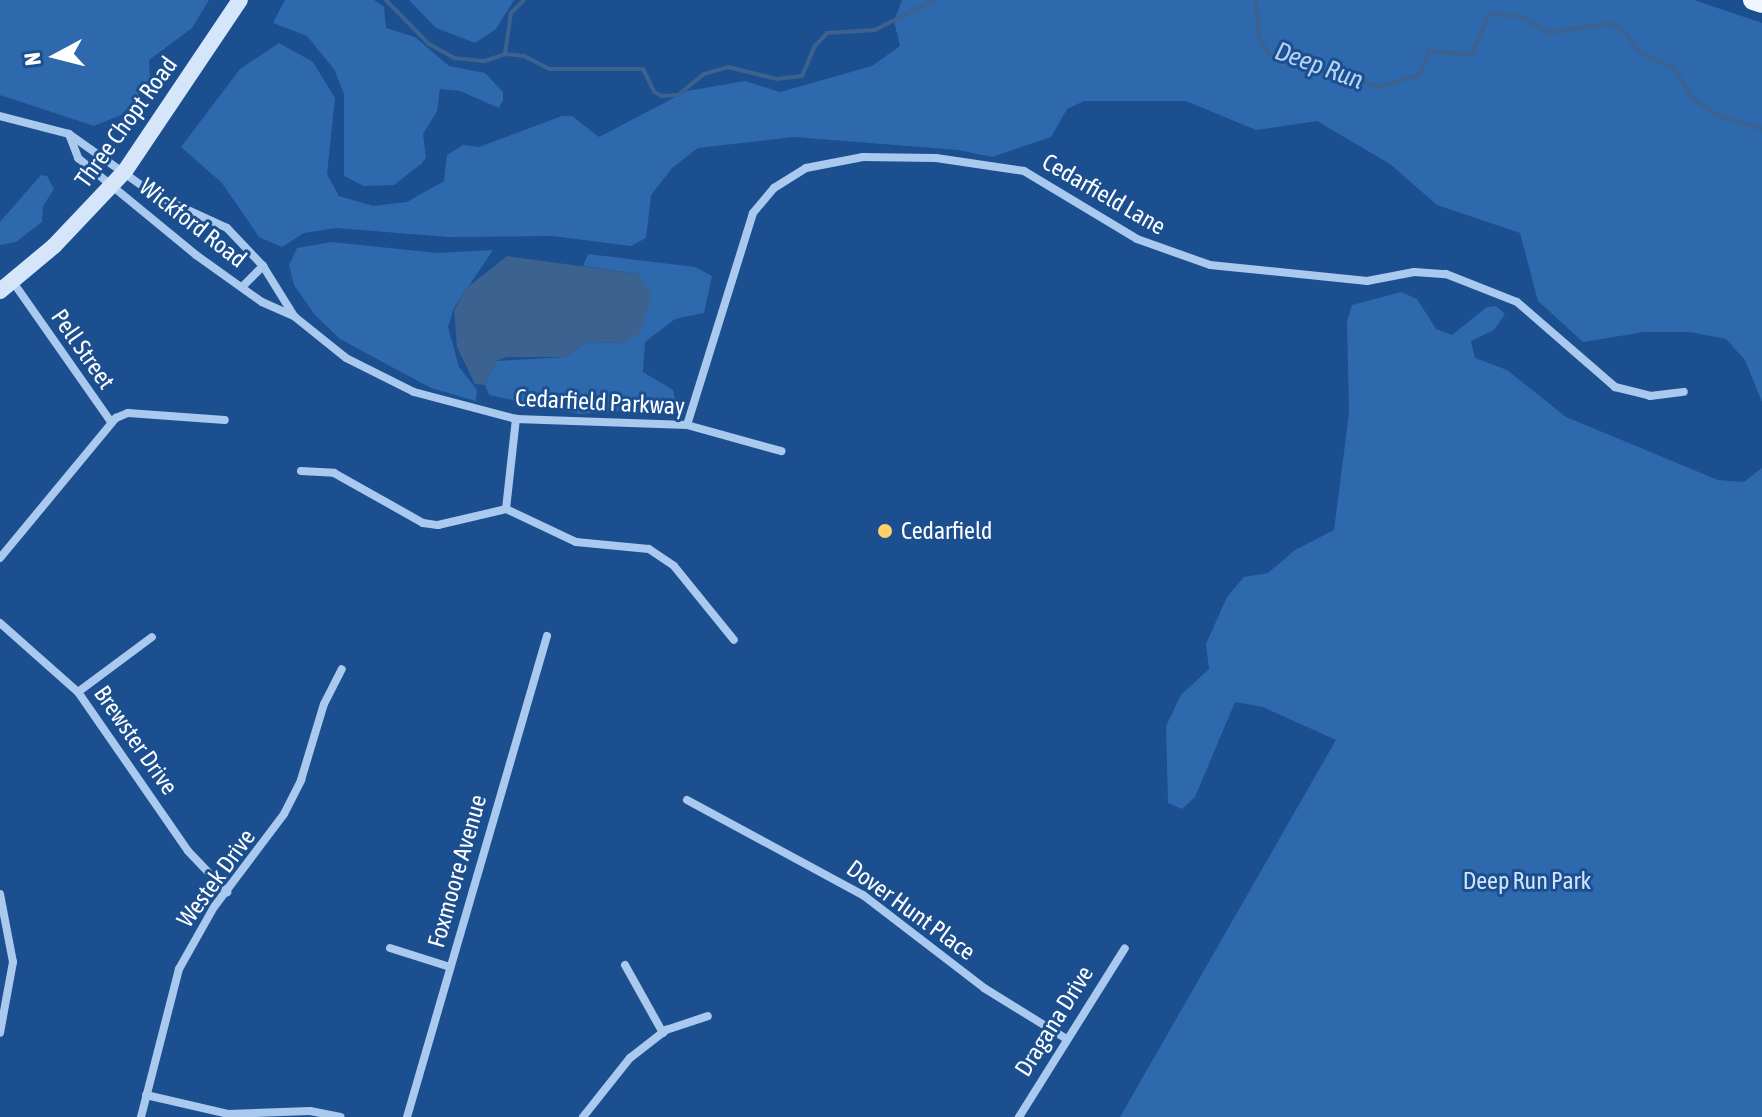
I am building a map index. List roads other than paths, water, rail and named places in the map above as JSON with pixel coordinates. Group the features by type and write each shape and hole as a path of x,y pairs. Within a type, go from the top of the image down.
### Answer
{"main road":[{"name":"Three Chopt Road","path":"6,287 125,171 240,0"},
{"path":"1753,0 1762,3"}],"street":[{"name":"Wickford Road","path":"0,116 69,134 155,195 227,228 263,266 242,287 78,158 69,134"},
{"name":"Cedarfield Lane","path":"687,425 753,213 774,188 806,168 863,157 936,158 1024,171 1137,239 1210,265 1367,281 1414,272 1446,274 1517,302 1615,387 1650,396 1684,392"},
{"name":"Cedarfield Parkway","path":"263,266 295,317"},
{"name":"Pell Street","path":"6,287 111,422 128,413 225,420"},
{"name":"Cedarfield Parkway","path":"242,287 295,317 346,358 441,402 516,419 687,425 781,451"},
{"path":"506,509 516,419"},
{"path":"0,558 111,422"},
{"path":"301,471 334,473 423,523 455,523 506,509 576,542 637,546 663,556 734,640"},
{"name":"Brewster Drive","path":"0,623 78,692 188,851 227,892"},
{"name":"Foxmoore Avenue","path":"407,1117 547,636"},
{"path":"78,692 152,637"},
{"name":"Westek Drive","path":"141,1117 179,969 227,892 292,799 324,704 342,669"},
{"name":"Dover Hunt Place","path":"687,800 863,895 984,988 1065,1038"},
{"path":"0,894 13,962 0,1033"},
{"path":"390,948 450,967"},
{"name":"Dragana Drive","path":"1019,1117 1065,1038 1125,948"},
{"path":"625,965 663,1033"},
{"path":"583,1117 608,1080 663,1033 708,1016"},
{"path":"146,1095 228,1114 310,1111 340,1117"}],"waterway":[{"name":"Deep Run","path":"386,0 429,44 454,58 485,61 505,54 524,56 549,69 643,69 654,92 662,96 678,95 704,74 728,67 777,79 802,76 815,46 827,33 875,30 934,0"},
{"name":"Deep Run","path":"505,54 511,13 524,0"},
{"name":"Deep Run","path":"1256,0 1259,39 1269,54 1378,87 1419,75 1429,51 1472,55 1489,14 1520,16 1549,33 1609,23 1624,31 1640,53 1673,68 1694,99 1716,115 1762,129"}],"place":[{"name":"Cedarfield","path":"885,531"}],"park label":[{"name":"Deep Run Park","path":"1527,881"}]}
